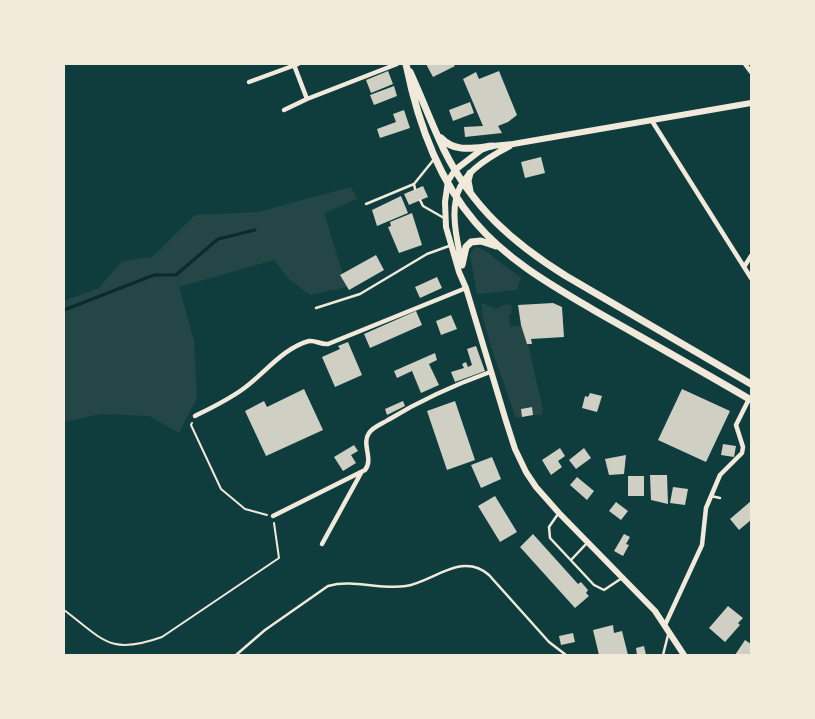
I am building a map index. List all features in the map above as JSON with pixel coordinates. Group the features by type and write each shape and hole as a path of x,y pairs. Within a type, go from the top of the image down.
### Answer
{"main road":[{"path":"406,64 436,132 462,182 505,233 539,259 751,384"},
{"path":"406,64 412,91 436,157 448,181 475,222 505,252"},
{"path":"436,132 449,145 460,149 492,146 652,121 751,102"},
{"path":"463,281 454,218 456,194 462,182 486,158 513,144"},
{"path":"492,146 481,150 455,170 448,181 446,219 459,272 466,288 515,449 536,487 558,513 655,611 684,655"},
{"path":"470,173 468,181 470,193"},
{"path":"462,265 466,247 473,241 488,242 556,288 750,400"}],"street":[{"path":"249,82 296,64 307,99"},
{"path":"284,110 307,99 397,64"},
{"path":"745,64 751,72"},
{"path":"652,121 751,278"},
{"path":"744,267 751,256"},
{"path":"195,416 244,389 281,357 308,342 314,341 328,344 466,288"},
{"path":"273,516 367,468 369,462 366,440 371,431 409,407 446,388 490,372"},
{"path":"665,625 702,545 705,516 720,475 742,453 743,446 736,425 750,400"},
{"path":"322,544 362,472"}],"lane":[{"path":"366,204 414,184 436,157"},
{"path":"414,184 415,189"},
{"path":"420,200 423,206 446,219"},
{"path":"316,308 360,294 427,254 451,245"},
{"path":"711,496 720,498"},
{"path":"558,513 549,527 550,538 594,585 600,589 608,588 623,578"},
{"path":"571,560 588,542"},
{"path":"236,655 265,630 328,586 340,583 405,586 454,567 467,566 482,569 489,575 549,642 566,655"},
{"path":"663,655 669,631"}],"path":[{"path":"64,610 102,640 120,646 145,643 162,637 279,558 273,516 245,509 221,490 191,425 195,416"}],"shaded area":[{"path":"351,187 357,199 324,213 347,287 310,295 289,279 274,260 179,287 194,341 197,398 179,433 149,416 100,414 64,422 64,301 99,288 122,261 152,257 195,215 258,212"},
{"path":"477,247 484,250 521,278 517,290 477,294 470,255 472,250"},
{"path":"482,303 496,309 506,304 511,305 512,313 509,315 510,327 521,325 529,348 543,410 541,415 533,415 532,407 522,409 522,417 516,418 489,341"}],"building":[{"path":"426,64 453,64 455,66 433,77"},
{"path":"388,71 393,84 371,93 366,80"},
{"path":"499,71 517,115 508,122 498,126 502,133 465,137 464,127 483,126 463,79 476,72 479,79"},
{"path":"394,86 397,96 374,105 370,95"},
{"path":"470,102 474,113 453,121 449,110"},
{"path":"404,110 410,128 380,138 377,129 396,122 393,114"},
{"path":"541,157 545,173 525,178 521,162"},
{"path":"423,186 428,197 409,205 404,194"},
{"path":"401,196 408,213 377,226 372,210"},
{"path":"412,213 422,245 399,253 388,227 391,226 390,222"},
{"path":"376,255 384,270 349,290 340,275"},
{"path":"437,277 442,288 420,298 415,287"},
{"path":"553,303 562,307 564,337 531,339 532,344 527,344 521,325 518,305"},
{"path":"416,311 422,325 370,348 364,334"},
{"path":"451,315 457,329 441,335 436,321"},
{"path":"348,342 362,375 335,387 322,357 340,349 338,346"},
{"path":"476,346 485,371 455,382 451,372 464,368 462,364 466,362 468,367 472,365 467,349"},
{"path":"435,353 437,360 429,364 439,385 421,393 412,371 397,378 394,371"},
{"path":"304,389 323,430 266,456 245,411 264,401 267,407"},
{"path":"682,389 730,411 706,462 658,440"},
{"path":"590,393 602,396 597,412 582,408 585,396 588,397"},
{"path":"403,401 405,406 387,415 385,409"},
{"path":"455,401 475,460 447,470 427,411"},
{"path":"532,407 533,415 522,417 521,409"},
{"path":"723,444 736,446 734,457 721,455"},
{"path":"354,445 358,451 351,455 356,463 343,471 334,457"},
{"path":"560,448 565,456 558,461 562,467 551,475 542,460"},
{"path":"584,448 591,458 576,469 569,460"},
{"path":"626,455 624,474 609,475 605,459"},
{"path":"492,457 501,479 481,488 471,465"},
{"path":"650,475 667,475 668,504 651,500"},
{"path":"628,476 644,476 644,496 628,496"},
{"path":"577,477 594,491 587,500 570,485"},
{"path":"673,487 688,489 685,505 670,503"},
{"path":"495,496 517,532 500,542 478,506"},
{"path":"751,501 751,520 739,530 730,519"},
{"path":"616,502 628,511 621,520 609,511"},
{"path":"533,534 578,584 581,582 588,590 586,593 589,596 575,608 520,547"},
{"path":"624,534 630,537 626,544 629,545 623,556 614,551"},
{"path":"728,606 743,618 738,623 740,625 725,642 709,628"},
{"path":"613,625 614,633 622,631 628,655 599,655 593,630"},
{"path":"573,633 575,642 561,645 559,636"},
{"path":"745,640 751,644 751,655 735,655"},
{"path":"644,646 646,655 637,655 636,648"}],"waterway":[{"path":"64,310 154,275 176,275 218,239 255,230"}]}
